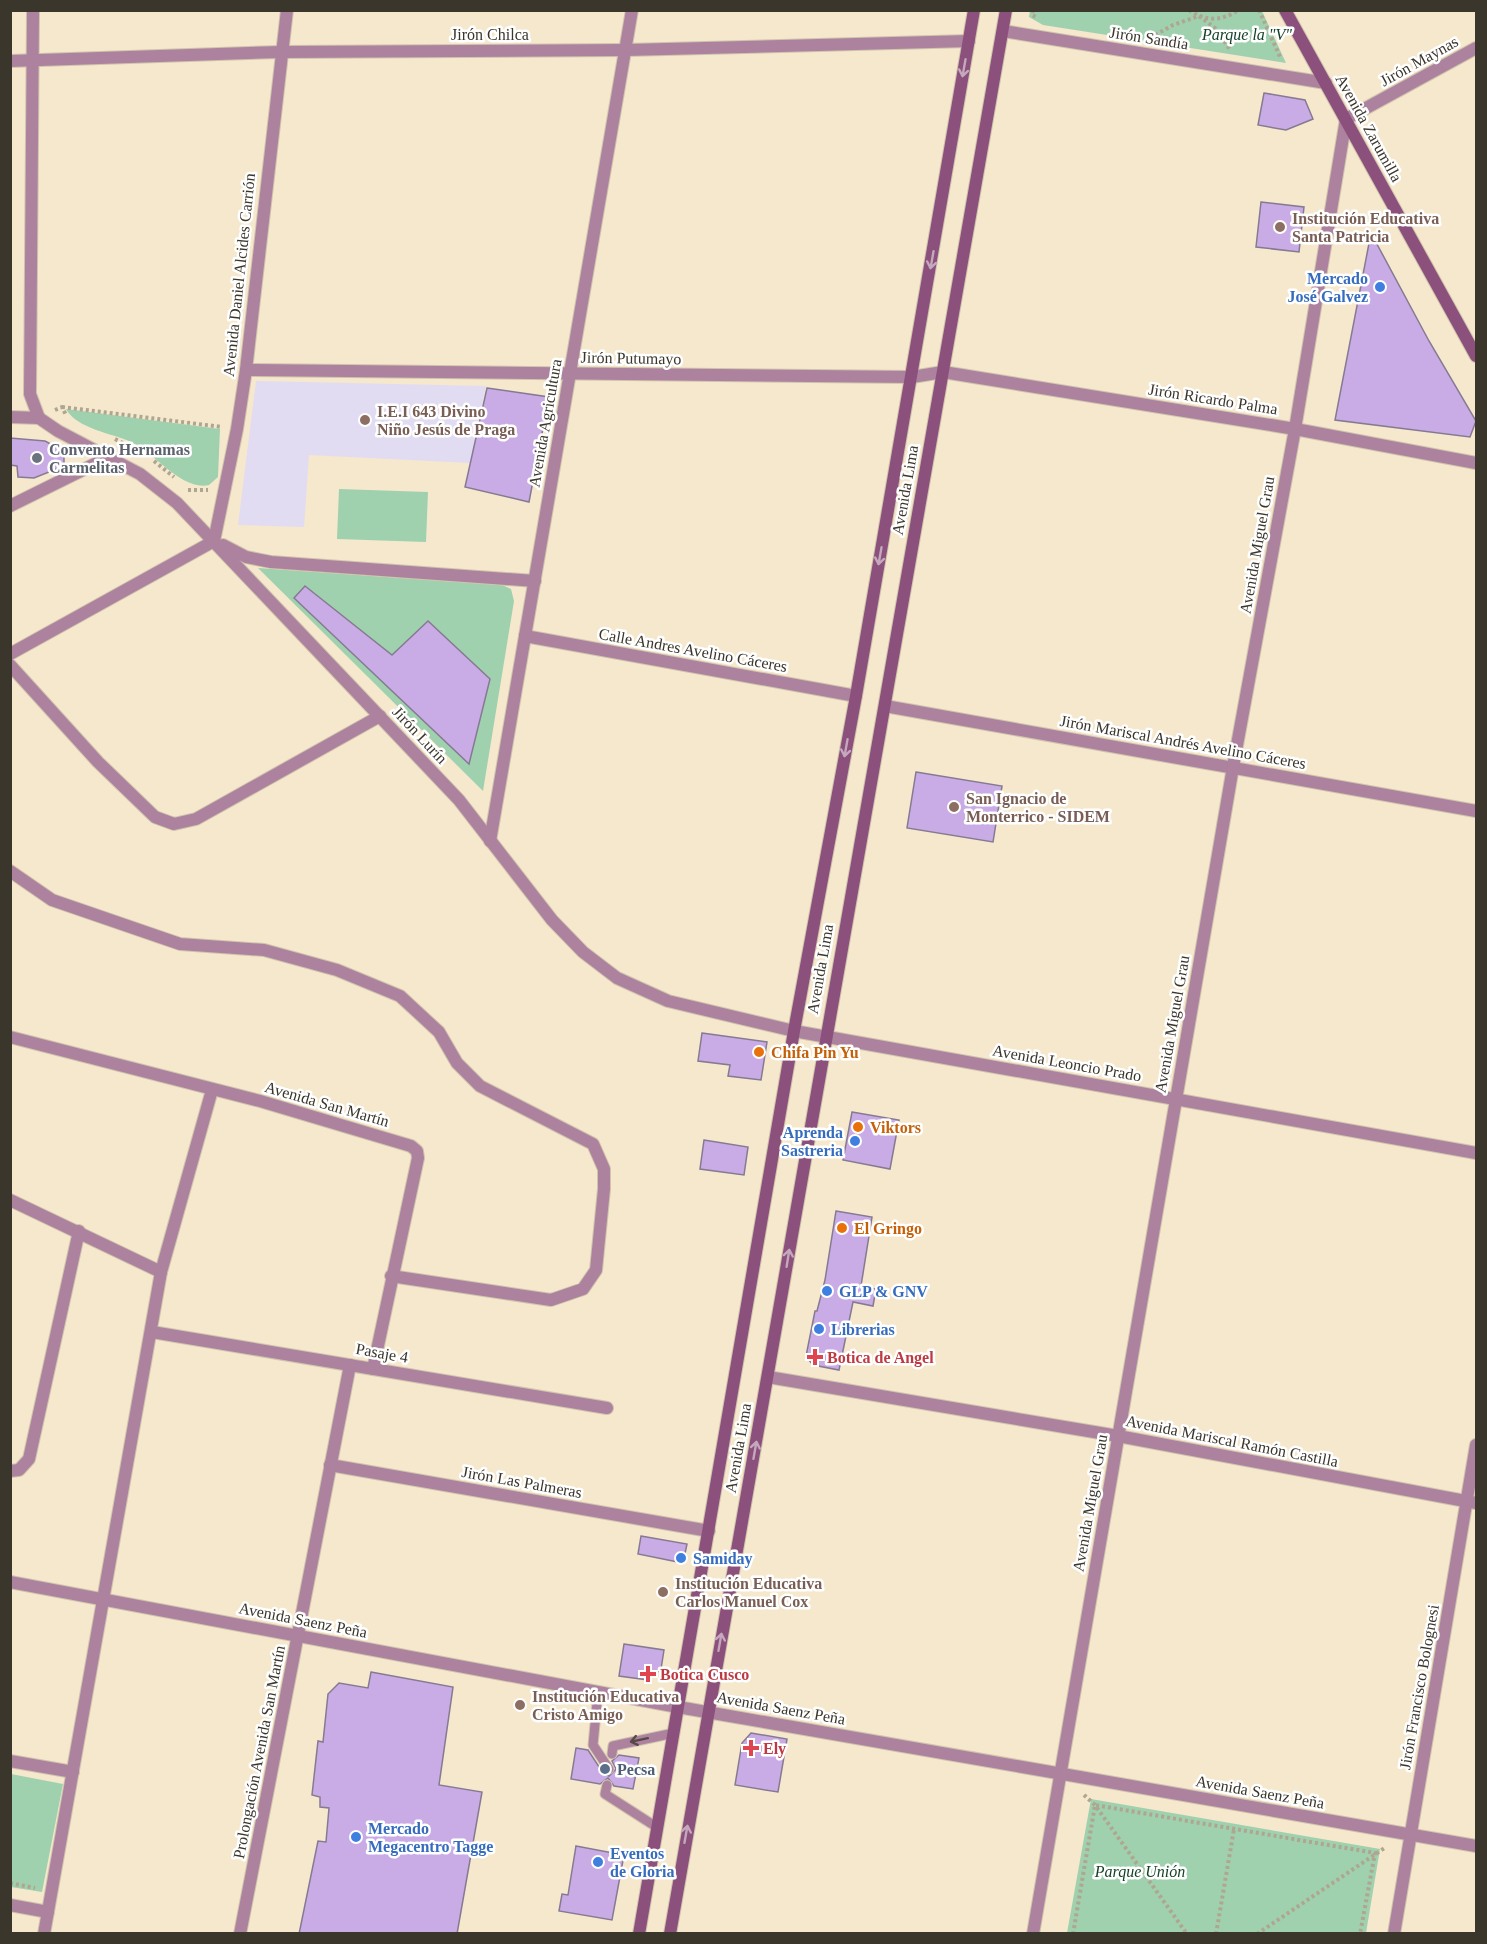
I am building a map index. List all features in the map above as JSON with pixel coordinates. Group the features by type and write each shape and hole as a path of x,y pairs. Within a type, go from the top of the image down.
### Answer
{"main road":[{"name":"Avenida Lima","path":"639,1934 794,1031 912,377 974,10"},
{"name":"Avenida Lima","path":"670,1934 707,1711 768,1377 825,1037 1006,10"},
{"name":"Avenida Zarumilla","path":"1285,10 1476,356"}],"street":[{"path":"10,417 39,418 30,394 33,10"},
{"name":"Avenida Daniel Alcides Carrión","path":"214,541 237,429 246,370 280,52 287,10"},
{"name":"Avenida Agricultura","path":"490,841 632,10"},
{"name":"Jirón Sandía","path":"1003,31 1326,83"},
{"name":"Jirón Chilca","path":"10,61 280,52 626,50 969,41"},
{"name":"Jirón Maynas","path":"1346,120 1476,48"},
{"name":"Avenida Miguel Grau","path":"1033,1934 1233,767 1295,429 1346,120"},
{"name":"Jirón Putumayo","path":"246,370 912,377 943,372"},
{"name":"Jirón Ricardo Palma","path":"943,372 1295,429 1476,463"},
{"name":"Jirón Lurín","path":"39,418 58,431 140,474 177,503 459,800 552,920 583,952 617,978 668,1001 794,1031"},
{"path":"10,506 109,457"},
{"path":"10,654 214,541 246,557 271,562 535,581"},
{"name":"Calle Andres Avelino Cáceres","path":"525,636 855,696"},
{"path":"10,665 123,786 155,817 174,824 196,819 380,716"},
{"name":"Jirón Mariscal Andrés Avelino Cáceres","path":"885,706 1476,811"},
{"path":"10,871 52,900 180,944 264,950 337,970 400,996 440,1032 457,1064 480,1086 593,1144 604,1169 604,1189 596,1270 582,1289 551,1300 392,1276"},
{"name":"Avenida Leoncio Prado","path":"794,1031 1476,1153"},
{"name":"Avenida San Martín","path":"10,1037 343,1124 411,1146 417,1151 418,1158 373,1369"},
{"path":"44,1934 161,1272 212,1090"},
{"path":"10,1200 161,1272"},
{"path":"10,1471 19,1470 29,1459 80,1232"},
{"name":"Pasaje 4","path":"152,1332 607,1408"},
{"name":"Prolongación Avenida San Martín","path":"240,1934 350,1365"},
{"name":"Avenida Mariscal Ramón Castilla","path":"768,1377 1118,1436 1472,1502"},
{"name":"Jirón Francisco Bolognesi","path":"1394,1934 1472,1502 1476,1445"},
{"name":"Jirón Las Palmeras","path":"330,1465 709,1531"},
{"name":"Avenida Saenz Peña","path":"10,1582 678,1707 1476,1846"},
{"path":"10,1761 73,1772"},
{"path":"10,1905 48,1912"}],"lane":[{"path":"598,1692 593,1745 609,1769"},
{"path":"612,1754 614,1746 674,1733"},
{"path":"607,1785 605,1794 658,1828"}],"path":[{"path":"1033,10 1032,15 1045,22"},
{"path":"1189,10 1215,28 1231,51"},
{"path":"1150,39 1173,25 1199,16 1216,20 1239,10"},
{"path":"1259,10 1281,59 1271,58"},
{"path":"1138,37 1161,41"},
{"path":"1220,50 1241,53"},
{"path":"62,407 66,415 75,421"},
{"path":"39,418 62,407 237,429"},
{"path":"223,427 223,438"},
{"path":"112,438 131,446 164,467 188,490 214,488"},
{"path":"1060,1774 1095,1805 1187,1934"},
{"path":"1095,1805 1375,1854"},
{"path":"1073,1934 1095,1805"},
{"path":"1216,1934 1234,1829"},
{"path":"1257,1934 1375,1854 1411,1835"},
{"path":"1360,1934 1375,1854"},
{"path":"10,1883 39,1889"}],"shaded area":[{"name":"I.E.I 643 Divino Niño Jesús de Praga","path":"256,381 486,386 470,463 309,455 304,527 238,525"}],"green space":[{"name":"Parque la \"V\"","path":"1030,10 1262,11 1286,63 1043,25 1029,17"},
{"path":"66,409 220,429 218,477 209,485 189,482 131,442 86,426 71,416"},
{"path":"339,489 428,492 426,542 337,539"},
{"path":"258,568 502,585 511,589 514,601 483,791"},
{"path":"11,1774 63,1784 42,1892 11,1887"},
{"name":"Parque Unión","path":"1091,1799 1380,1849 1366,1933 1067,1933"}],"building":[{"path":"1264,93 1305,100 1313,119 1286,130 1258,125"},
{"name":"Institución Educativa Santa Patricia","path":"1261,202 1304,207 1299,252 1256,247"},
{"name":"Mercado José Galvez","path":"1371,233 1429,341 1476,421 1470,437 1335,420"},
{"path":"487,388 549,397 529,502 465,487"},
{"name":"Convento Hernamas Carmelitas","path":"10,438 45,441 64,451 64,466 34,478 18,477 17,466 10,465"},
{"path":"305,586 392,655 428,621 490,679 469,764 294,598"},
{"name":"San Ignacio de Monterrico - SIDEM","path":"916,772 1002,786 993,842 907,828"},
{"path":"702,1033 767,1042 761,1080 728,1076 730,1065 698,1061"},
{"path":"852,1112 899,1120 890,1169 843,1160"},
{"path":"704,1140 748,1147 744,1175 700,1169"},
{"path":"836,1211 872,1217 861,1286 876,1289 873,1306 853,1302 839,1370 813,1365 806,1356 815,1311 817,1311 825,1280"},
{"path":"641,1536 687,1544 683,1563 638,1554"},
{"path":"624,1644 664,1650 661,1669 648,1680 619,1676"},
{"path":"371,1672 453,1687 439,1785 482,1792 457,1934 299,1934 318,1841 326,1842 329,1808 320,1807 320,1797 312,1795 318,1741 323,1742 328,1694 339,1683 368,1688"},
{"path":"751,1733 787,1739 778,1792 735,1785 742,1743"},
{"name":"Pecsa","path":"576,1748 588,1750 603,1773 609,1776 616,1769 612,1761 619,1755 639,1758 633,1789 614,1786 608,1778 600,1784 571,1779"},
{"path":"576,1846 624,1855 612,1920 559,1911 562,1894 568,1895"}],"place":[{"name":"Institución Educativa Santa Patricia","path":"1280,227"},
{"name":"Mercado José Galvez","path":"1380,287"},
{"name":"I.E.I 643 Divino Niño Jesús de Praga","path":"365,420"},
{"name":"Convento Hernamas Carmelitas","path":"37,458"},
{"name":"San Ignacio de Monterrico - SIDEM","path":"954,807"},
{"name":"Chifa Pin Yu","path":"759,1052"},
{"name":"Viktors","path":"858,1127"},
{"name":"Aprenda Sastreria","path":"855,1141"},
{"name":"El Gringo","path":"842,1228"},
{"name":"GLP & GNV","path":"827,1291"},
{"name":"Librerias","path":"819,1329"},
{"name":"Botica de Angel","path":"815,1357"},
{"name":"Samiday","path":"681,1558"},
{"name":"Institución Educativa Carlos Manuel Cox","path":"663,1592"},
{"name":"Botica Cusco","path":"648,1674"},
{"name":"Institución Educativa Cristo Amigo","path":"520,1705"},
{"name":"Ely","path":"751,1748"},
{"name":"Pecsa","path":"605,1769"},
{"name":"Mercado Megacentro Tagge","path":"356,1837"},
{"name":"Eventos de Gloria","path":"598,1862"}]}
